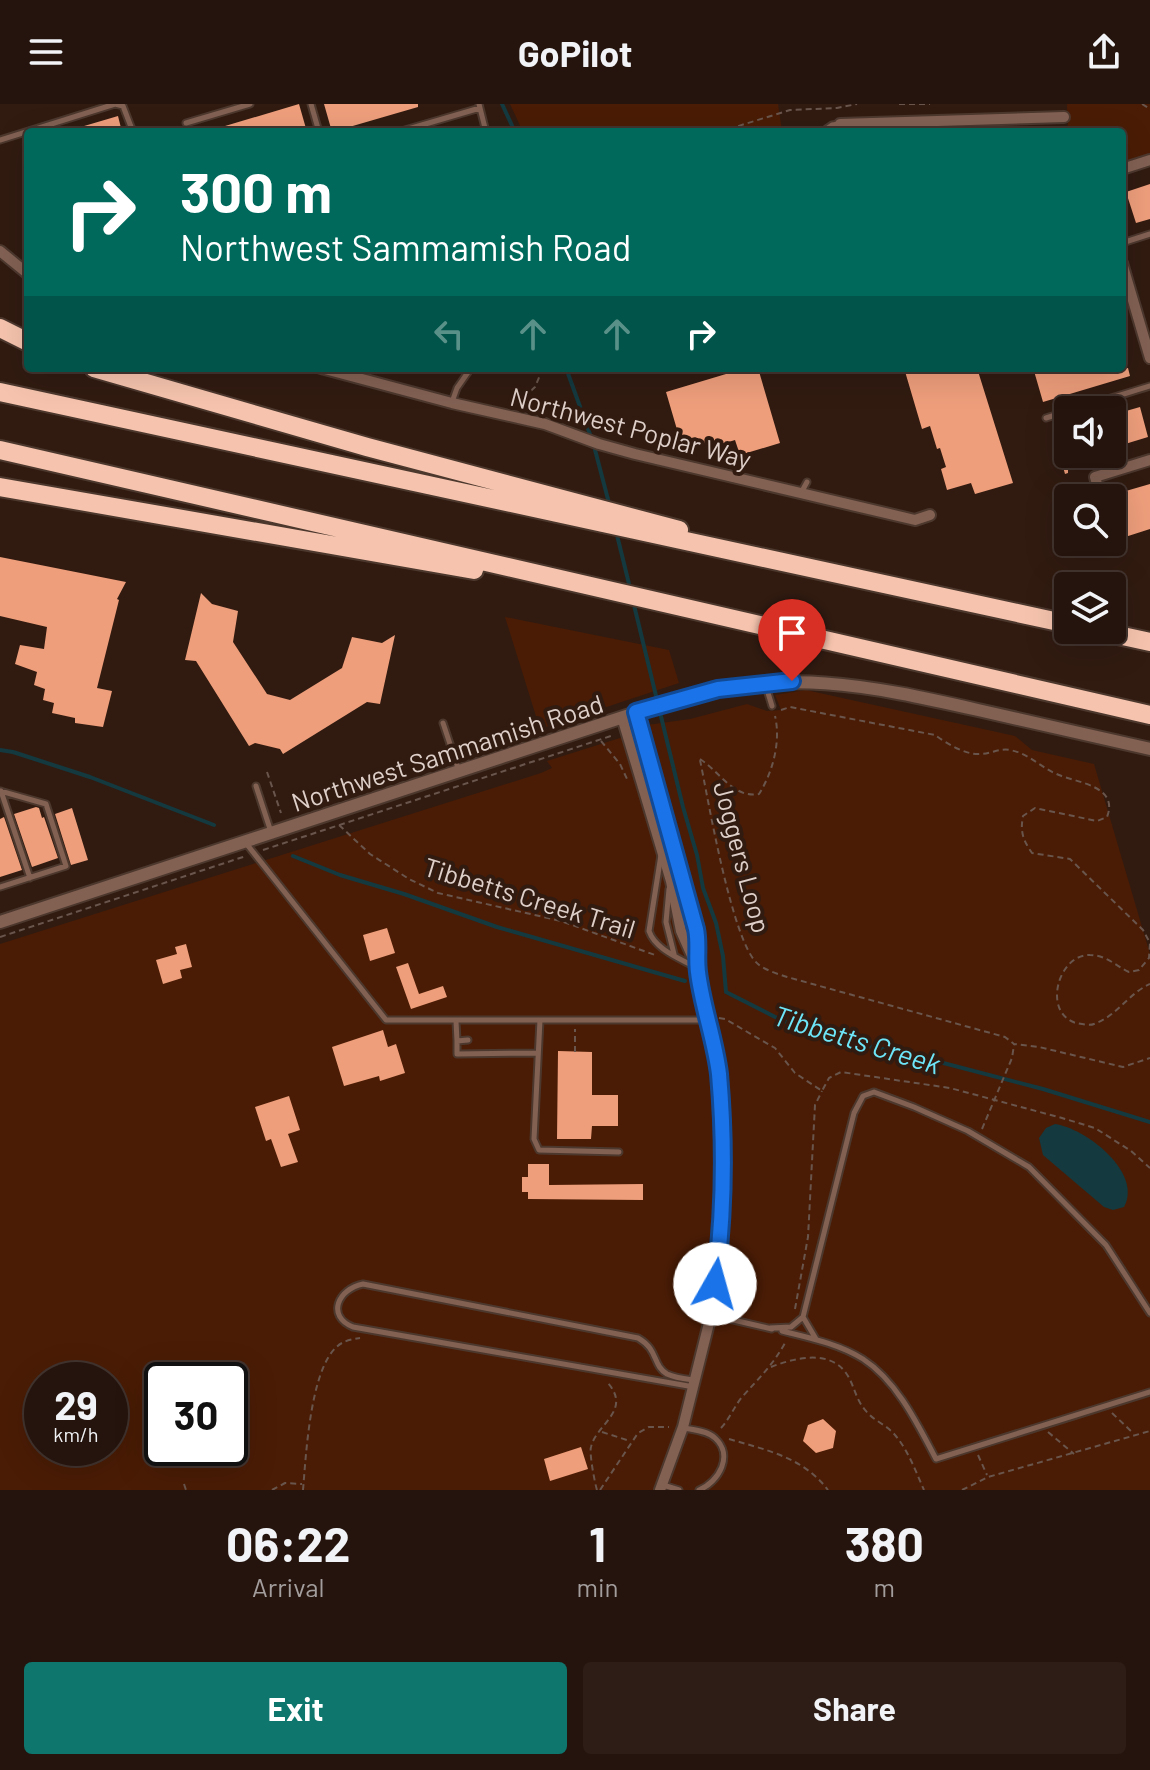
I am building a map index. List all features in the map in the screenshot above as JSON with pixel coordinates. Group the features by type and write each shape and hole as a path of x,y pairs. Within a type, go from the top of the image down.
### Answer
{"highway":[{"path":"0,328 24,340"},
{"path":"108,372 603,516 847,578 1054,621"},
{"path":"0,392 603,516"},
{"path":"0,450 1150,715"},
{"path":"0,476 220,525"},
{"path":"0,487 424,563 623,594"},
{"path":"1126,637 1150,642"}],"street":[{"path":"840,124 953,127 1064,117"},
{"path":"1126,168 1150,160"},
{"path":"0,251 24,271"},
{"path":"1126,277 1150,358"},
{"name":"Northwest Poplar Way","path":"343,372 511,416 599,444 801,494 915,520 930,515"},
{"path":"1097,484 1095,477 1150,460"},
{"name":"Northwest Sammamish Road","path":"0,922 636,712 718,689 765,682 828,682 900,692 1150,749"},
{"path":"636,712 696,929 699,945 697,967"},
{"path":"622,717 671,881 681,931 697,967 719,1074 722,1180 719,1252 711,1315 683,1427 661,1487"}],"lane":[{"path":"38,128 115,104 123,106 132,128"},
{"path":"186,123 250,104"},
{"path":"311,104 318,128"},
{"path":"410,128 479,106 485,128"},
{"path":"828,128 840,124"},
{"path":"0,140 24,132"},
{"path":"1126,242 1150,234"},
{"path":"452,403 457,388 468,372"},
{"path":"1118,396 1150,386"},
{"path":"1046,418 1054,416"},
{"path":"801,494 807,482"},
{"path":"765,682 772,706"},
{"path":"443,723 459,771"},
{"path":"256,786 271,833"},
{"path":"0,791 46,804 66,866 0,887"},
{"path":"0,791 30,878"},
{"path":"245,841 386,1020 710,1019"},
{"path":"661,850 649,931 652,939 697,967"},
{"path":"671,881 666,922 674,955"},
{"path":"456,1020 457,1054 538,1053"},
{"path":"540,1020 534,1139 539,1150 619,1152"},
{"path":"457,1041 468,1040"},
{"path":"770,1328 785,1329 797,1324 803,1317 854,1113 863,1096 874,1092 979,1137 1029,1167 1106,1245 1150,1313"},
{"path":"363,1284 638,1338 651,1346 659,1367 669,1376 695,1384 353,1327 343,1323 339,1316 340,1300 342,1293 352,1286 363,1284"},
{"path":"711,1315 816,1339 855,1355 889,1384 915,1418 936,1459 1150,1392"},
{"path":"803,1317 816,1339"},
{"path":"683,1427 713,1435 724,1456 717,1478 699,1490"},
{"path":"661,1487 679,1490"}],"path":[{"path":"732,128 790,110 857,104"},
{"path":"899,104 930,104"},
{"path":"1142,104 1150,109"},
{"path":"511,416 516,403 535,387 541,372"},
{"name":"Joggers Loop","path":"1150,984 1135,990 1122,1007 1093,1025 1078,1024 1059,1012 1056,1001 1064,971 1079,957 1088,954 1111,960 1129,972 1139,970 1149,958 1150,943 1143,930 1100,886 1070,859 1032,853 1024,842 1021,829 1023,816 1035,808 1097,821 1107,817 1110,808 1106,796 1094,786 1059,775 1035,759 1014,751 1002,749 977,755 946,743 935,735 790,707 774,712 777,726 773,765 759,794 748,796 738,791 700,759 732,905 743,939 757,964 787,977 1005,1037 1014,1044 1123,1067 1150,1058"},
{"path":"0,937 610,736"},
{"path":"600,740 620,764 624,775"},
{"path":"267,772 281,813"},
{"name":"Tibbetts Creek Trail","path":"339,825 370,854 438,893 561,921 664,958"},
{"path":"710,1019 725,1019 775,1048 795,1073 822,1091 829,1078 841,1072 995,1098 1095,1128 1131,1151 1150,1168"},
{"path":"575,1020 575,1052"},
{"path":"979,1137 1012,1058 1014,1044"},
{"path":"303,1490 312,1404 327,1360 333,1349 343,1342 365,1338"},
{"path":"770,1368 796,1359 834,1362 845,1371 855,1397 866,1412 894,1433 924,1490"},
{"path":"606,1381 614,1390 613,1414 591,1447 594,1484 599,1490 638,1433 649,1427 683,1427"},
{"path":"1105,1406 1135,1435"},
{"path":"1041,1426 1074,1454"},
{"path":"962,1490 988,1477 1150,1431"},
{"path":"600,1432 631,1442"},
{"path":"975,1447 988,1477"},
{"path":"272,1490 285,1483 304,1484"},
{"path":"184,1484 186,1490"}],"shaded area":[{"path":"510,104 778,104 782,128 521,128"},
{"path":"1067,104 1150,104 1150,160 1126,168 1126,128 1068,128"},
{"path":"505,617 669,650 679,683 540,729"},
{"path":"806,690 1015,736 1032,750 1094,764 1150,954 1150,1490 0,1490 0,944 541,773 552,768 547,761 623,737 626,731 640,726 690,719 747,704 767,711 781,710 775,695"}],"water":[{"path":"1055,1124 1067,1127 1095,1143 1118,1166 1128,1194 1124,1207 1113,1210 1104,1207 1043,1155 1039,1138 1046,1128"}],"building":[{"path":"299,104 306,128 218,128"},
{"path":"324,104 418,104 418,107 346,128 331,128"},
{"path":"118,116 121,128 77,128"},
{"path":"1150,184 1150,219 1136,223 1126,192"},
{"path":"1128,368 1130,376 1054,396 1043,402 1034,372 1126,372"},
{"path":"733,372 759,372 780,443 740,455 735,440 706,449 705,443 683,450 666,392"},
{"path":"905,372 978,372 1013,483 975,494 971,483 947,490 941,469 946,467 940,448 937,449 930,426 922,429"},
{"path":"1140,407 1148,437 1126,444 1126,411"},
{"path":"1150,484 1150,529 1126,537 1126,491"},
{"path":"0,557 126,582 117,599 97,688 112,691 103,727 75,723 75,718 52,713 54,703 43,700 45,689 34,685 37,672 15,664 20,645 44,649 47,627 0,616"},
{"path":"201,593 212,604 238,611 233,642 267,694 290,700 342,668 352,637 382,643 395,635 380,704 367,702 283,754 280,749 255,743 249,746 196,661 185,660"},
{"path":"36,807 44,817 58,858 32,867 14,814"},
{"path":"72,808 88,860 71,865 55,814"},
{"path":"4,817 22,870 0,877 0,819"},
{"path":"387,928 395,953 370,961 363,935"},
{"path":"186,944 192,967 180,970 182,978 163,984 156,960 177,954 175,947"},
{"path":"408,963 419,994 443,986 447,997 411,1009 396,967"},
{"path":"383,1030 388,1047 396,1044 405,1073 380,1081 379,1076 344,1086 332,1047"},
{"path":"558,1051 592,1052 592,1095 618,1095 618,1126 592,1126 591,1139 557,1139"},
{"path":"289,1096 300,1130 288,1134 298,1162 281,1167 271,1139 266,1141 255,1107"},
{"path":"528,1164 549,1164 549,1185 643,1184 643,1200 528,1199 528,1192 522,1192 522,1177 528,1177"},
{"path":"823,1419 836,1431 833,1448 816,1453 803,1441 808,1425"},
{"path":"581,1447 588,1469 550,1481 544,1459"}],"waterway":[{"name":"Tibbetts Creek","path":"502,104 513,128"},
{"name":"Tibbetts Creek","path":"567,372 591,437"},
{"name":"Tibbetts Creek","path":"594,446 610,507"},
{"name":"Tibbetts Creek","path":"616,531 630,588"},
{"name":"Tibbetts Creek","path":"633,601 703,888 716,923 726,992 781,1020 845,1042 905,1053 1043,1089 1150,1122"},
{"path":"0,750 90,777 214,825"},
{"path":"293,856 340,875 497,927 685,981"}],"route":[{"path":"715,1284 722,1180 719,1074 697,967 699,945 696,929 636,712 733,686 792,681"}]}
